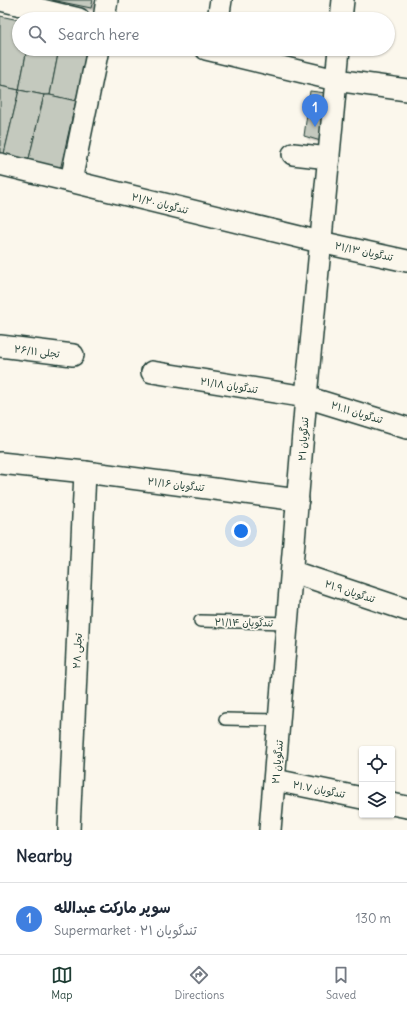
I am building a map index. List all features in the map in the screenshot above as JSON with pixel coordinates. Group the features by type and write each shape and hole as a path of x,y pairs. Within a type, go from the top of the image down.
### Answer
{"street":[{"path":"1,0 50,12"},
{"path":"105,12 106,0"},
{"path":"219,12 221,0"},
{"path":"342,12 343,0"},
{"path":"71,181 97,56"},
{"path":"236,56 336,80 407,90"},
{"name":"۲۱ تندگویان","path":"270,830 306,397 338,56"},
{"path":"293,154 329,158"},
{"name":"۲۱/۲۰ تندگویان","path":"0,164 320,242"},
{"name":"۲۱/۱۳ تندگویان","path":"320,242 407,261"},
{"name":"۲۶/۱۱ تجلی","path":"0,346 73,355"},
{"name":"۲۱/۱۸ تندگویان","path":"152,372 306,397"},
{"name":"۲۱.۱۱ تندگویان","path":"306,397 407,428"},
{"name":"۲۱/۱۶ تندگویان","path":"0,463 85,472 298,500"},
{"name":"۲۸ تجلی","path":"69,830 85,472"},
{"name":"۲۱.۹ تندگویان","path":"292,572 407,610"},
{"name":"۲۱.۷ تندگویان","path":"275,780 359,797"},
{"path":"395,805 407,807"}],"lane":[{"name":"۲۱/۱۴ تندگویان","path":"200,621 288,623"},
{"path":"225,719 280,720"}],"building":[{"path":"52,0 93,0 91,8"},
{"path":"0,16 12,19 12,56 26,56 19,90 0,86"},
{"path":"26,56 58,56 50,95 19,90"},
{"path":"58,56 86,56 76,101 50,95"},
{"path":"0,86 19,90 3,158 0,157"},
{"path":"19,90 44,95 28,163 3,158"},
{"path":"310,91 326,93 326,118 307,114"},
{"path":"44,95 76,101 60,170 28,163"},
{"path":"307,114 326,118 324,142 304,136"}],"place":[{"name":"سوپر مارکت عبدالله","path":"315,127"}]}
